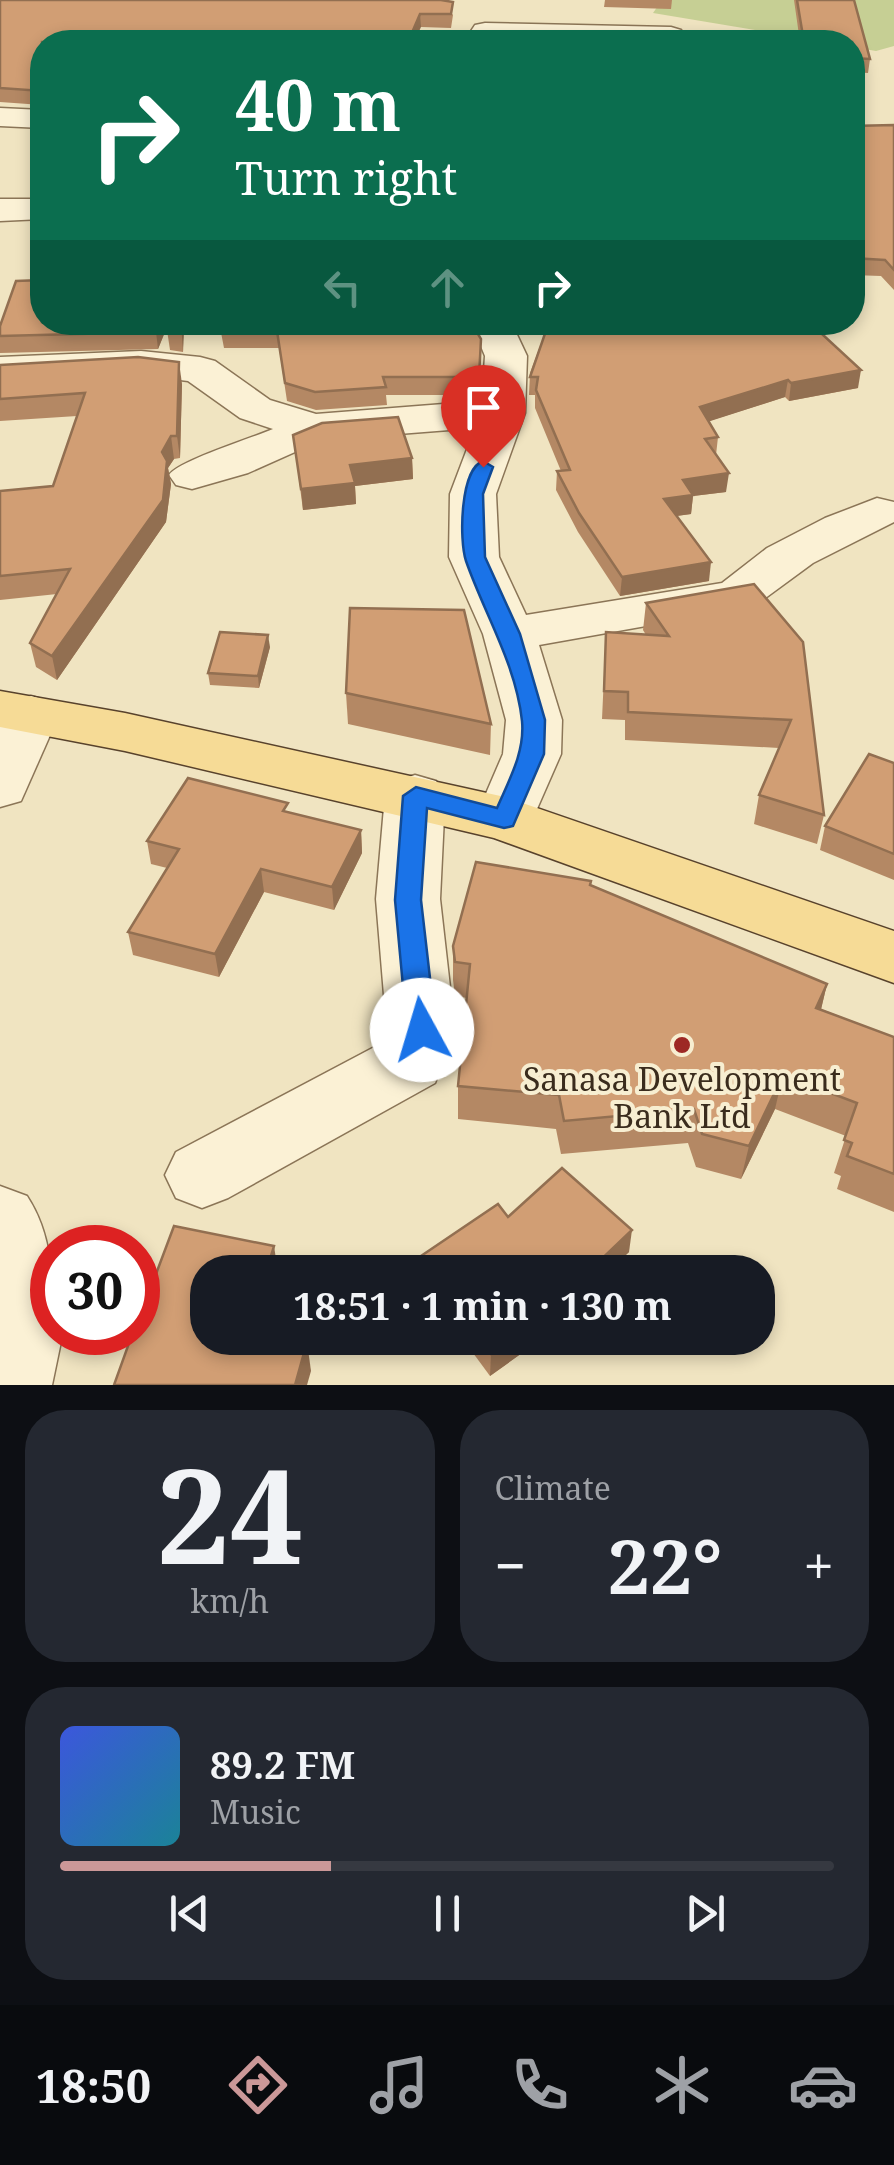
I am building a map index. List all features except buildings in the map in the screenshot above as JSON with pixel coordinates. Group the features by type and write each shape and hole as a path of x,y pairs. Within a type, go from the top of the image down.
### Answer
{"main road":[{"path":"16,712 416,796 504,819 894,957"}],"street":[{"path":"486,26 560,30"},
{"path":"0,118 30,119"},
{"path":"0,210 30,209"},
{"path":"497,335 506,356 503,413 473,494 474,557 509,634 534,720 532,754 504,819"},
{"path":"0,370 141,364 200,370 255,409 314,427"},
{"path":"192,474 232,463 314,427 503,413"},
{"path":"509,634 736,596 760,585 780,562 877,512"},
{"path":"0,786 16,712"},
{"path":"202,1176 410,1062 422,1030 408,900 416,796"},
{"path":"0,1221 7,1232 26,1318 10,1385"}],"green space":[{"path":"662,0 894,0 894,46 876,51 865,49 865,30 755,30 653,13"}],"place":[{"name":"Sanasa Development Bank Ltd","path":"682,1045"}],"route":[{"path":"422,1030 408,900 416,796 504,819 532,754 534,720 509,634 474,557 473,494 483,467"}]}
